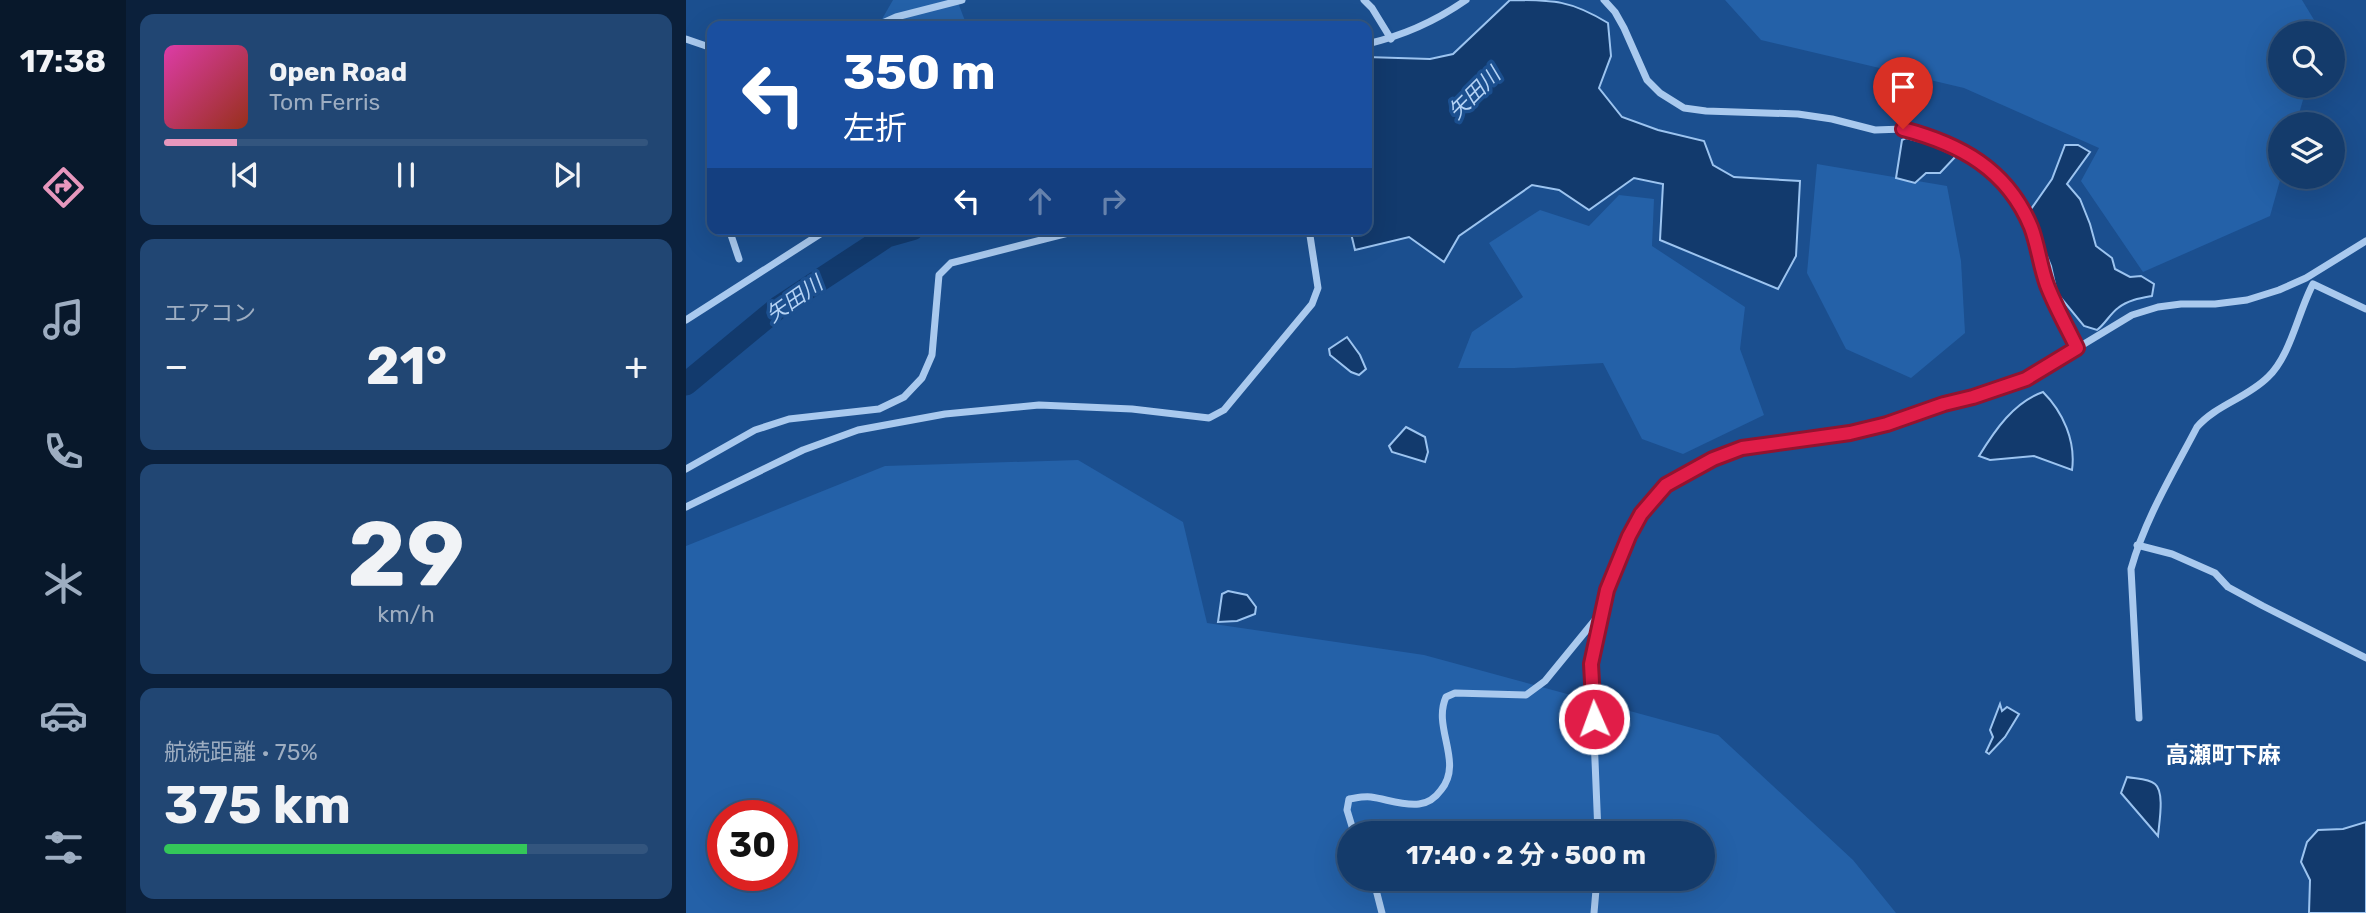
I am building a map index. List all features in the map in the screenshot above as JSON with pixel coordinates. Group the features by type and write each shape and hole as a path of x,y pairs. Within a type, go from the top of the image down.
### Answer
{"street":[{"path":"887,21 961,0"},
{"path":"1364,0 1391,39"},
{"path":"1372,43 1391,39 1446,14 1466,0"},
{"path":"1604,0 1615,12 1647,80 1660,93 1684,108 1798,114 1875,130 1903,129 1931,136 1961,149 1990,169 2007,186 2031,226 2047,284 2077,348"},
{"path":"686,39 707,46"},
{"path":"731,235 739,259"},
{"path":"686,320 819,235"},
{"path":"686,469 755,430 789,419 879,409 904,397 922,378 932,355 939,275 951,263 1061,235"},
{"path":"686,507 778,461 858,430 945,414 1039,405 1132,409 1209,418 1224,410 1312,304 1318,288 1310,235"},
{"path":"1598,821 1591,664 1607,590 1629,536 1641,514 1666,485 1713,459 1742,448 1850,433 1887,424 2026,379 2132,315 2158,307 2181,304 2247,300 2279,290 2313,274 2366,241"},
{"path":"2139,719 2131,569 2137,545 2197,427 2205,418 2251,391 2270,376 2286,349 2303,302 2313,284 2366,309"},
{"path":"2137,545 2172,554 2215,573 2228,587 2366,658"},
{"path":"1350,821 1347,810 1349,799 1368,796 1419,804 1436,797 1448,781 1451,767 1441,718 1446,697 1455,693 1526,695 1545,681 1602,612"},
{"path":"1376,891 1382,913"},
{"path":"1594,913 1596,891"}],"shaded area":[{"path":"893,0 957,0 965,21 881,21"},
{"path":"1725,0 2302,0 2315,21 2268,21 2268,98 2304,98 2299,112 2268,112 2268,189 2278,189 2270,216 2143,272 2081,181 2099,148 1964,88 1761,40"},
{"path":"1817,164 1947,186 1961,261 1965,333 1911,378 1846,349 1807,273"},
{"path":"1619,195 1654,199 1652,246 1745,307 1740,349 1764,415 1683,454 1642,439 1603,363 1458,368 1472,332 1523,297 1489,243 1540,210 1589,226"},
{"path":"1078,460 1183,522 1207,623 1424,655 1718,735 1853,860 1896,913 686,913 686,546 885,466"}],"water":[{"path":"1510,0 1561,3 1583,10 1608,23 1611,56 1599,88 1622,117 1658,130 1704,141 1713,165 1734,177 1800,181 1796,256 1778,289 1660,240 1663,184 1634,178 1589,210 1559,190 1532,185 1459,236 1444,262 1409,237 1355,250 1351,235 1372,235 1372,57 1430,59 1453,54"},
{"path":"1906,138 1929,144 1956,156 1940,173 1926,173 1915,183 1896,178 1902,140"},
{"path":"2065,145 2078,145 2090,152 2067,184 2080,199 2096,246 2112,258 2115,269 2130,277 2141,276 2154,284 2152,296 2122,305 2097,330 2084,326 2057,293 2051,266 2029,212 2052,179"},
{"path":"1347,337 1366,369 1359,375 1330,355 1329,349"},
{"path":"2043,392 2057,409 2070,438 2072,470 2034,456 1990,460 1979,456 2014,410"},
{"path":"1406,427 1425,437 1428,452 1425,462 1392,452 1389,446"},
{"path":"1228,591 1247,595 1256,607 1255,614 1237,621 1218,622 1222,594"},
{"path":"2000,704 2002,711 2007,707 2019,714 2005,737 1989,754 1986,752 1993,737 1990,730"},
{"path":"2127,777 2149,781 2158,788 2161,808 2158,836 2121,793"},
{"path":"2366,822 2366,913 2309,913 2310,880 2301,862 2307,842 2318,830 2343,829"}],"waterway":[{"name":"矢田川","path":"686,384 779,307 891,235"}],"district":[{"name":"高瀬町下麻","path":"2223,755"}],"route":[{"path":"1594,719 1591,664 1607,590 1641,514 1666,485 1713,459 1742,448 1850,433 1973,397 2026,379 2077,348 2047,284 2031,226 2007,186 1990,169 1961,149 1931,136 1903,129"}]}
